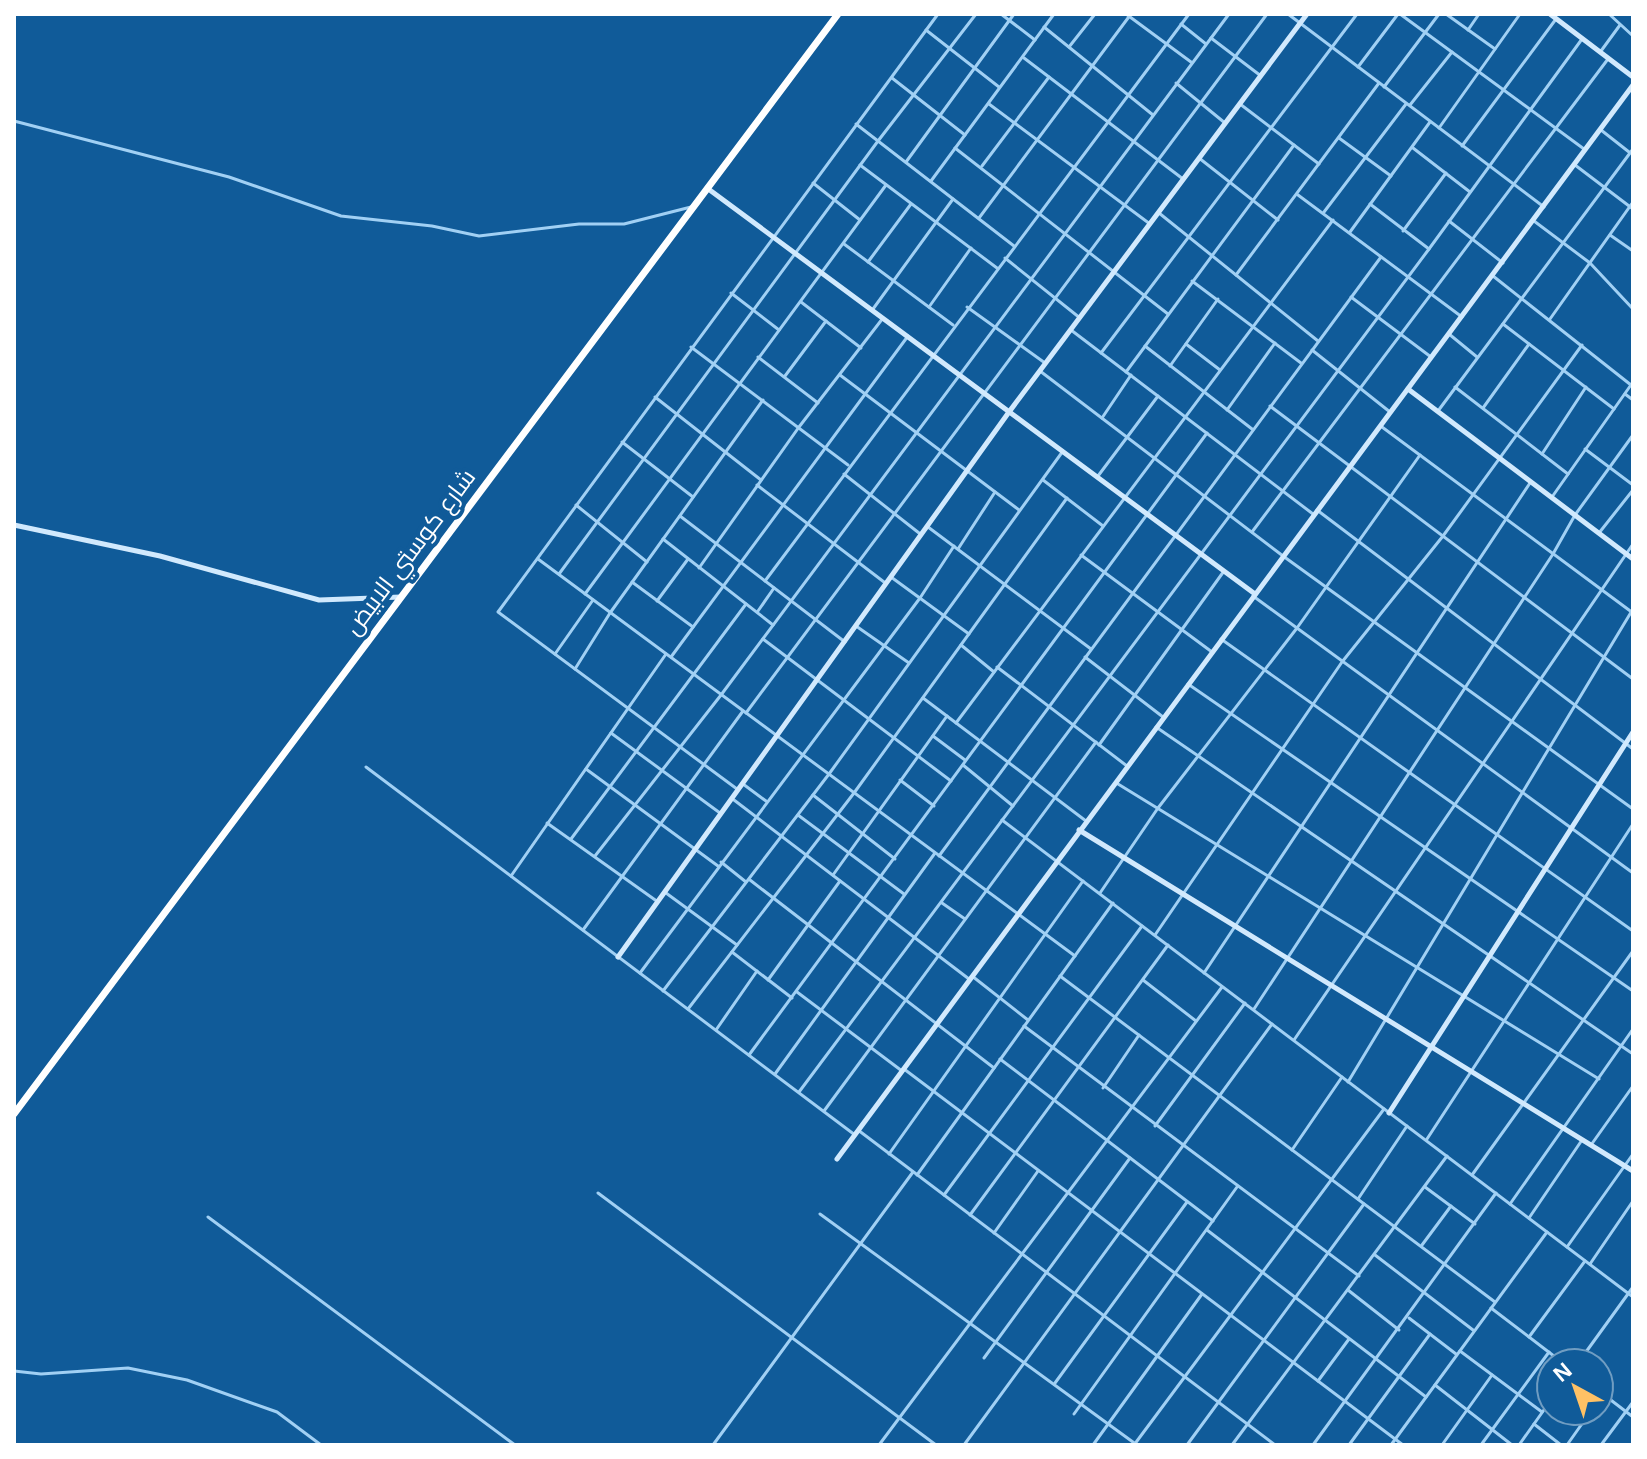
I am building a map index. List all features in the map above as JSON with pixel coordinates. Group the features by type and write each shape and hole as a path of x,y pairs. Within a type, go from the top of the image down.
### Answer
{"highway":[{"name":"شارع كوستي الابيض","path":"14,1114 838,14"}],"street":[{"path":"738,790 498,612 938,14"},
{"path":"559,574 860,165 976,14"},
{"path":"1001,14 1035,40"},
{"path":"906,162 1014,14"},
{"path":"931,181 1054,14"},
{"path":"1069,47 1095,14"},
{"path":"765,581 953,325 1189,14"},
{"path":"595,856 636,806 678,746 721,695 957,373 1229,14"},
{"path":"583,930 1267,14"},
{"path":"1288,14 1544,208"},
{"path":"618,957 1009,412 1307,14"},
{"path":"1101,353 1357,14"},
{"path":"1358,67 1399,14 1586,150"},
{"path":"1384,87 1439,14"},
{"path":"1446,14 1495,50"},
{"path":"1468,30 1479,14"},
{"path":"1439,128 1520,14"},
{"path":"1609,14 1633,36"},
{"path":"979,218 1073,95 1129,15 1192,62"},
{"path":"1462,146 1553,16 1632,73"},
{"path":"1181,24 1206,44"},
{"path":"1600,52 1620,25"},
{"path":"1044,27 1153,115"},
{"path":"926,30 1000,88"},
{"path":"1211,38 1261,76"},
{"path":"799,1092 1429,249 1582,38"},
{"path":"1323,213 1452,52"},
{"path":"1023,57 1183,179"},
{"path":"1252,532 1608,58"},
{"path":"891,77 965,135"},
{"path":"980,168 1049,77"},
{"path":"1176,83 1225,123"},
{"path":"1236,275 1379,83"},
{"path":"837,1159 1633,85"},
{"path":"988,104 1150,224"},
{"path":"1240,104 1319,164"},
{"path":"14,121 229,177 341,216 432,226 479,236 579,224 624,224 694,206"},
{"path":"1349,232 1430,122"},
{"path":"856,124 1014,246"},
{"path":"1438,411 1632,151 1601,130"},
{"path":"1338,138 1391,176"},
{"path":"1126,372 1294,145"},
{"path":"1412,147 1470,192"},
{"path":"955,148 1168,314"},
{"path":"1199,158 1278,220"},
{"path":"860,165 997,268"},
{"path":"1575,165 1631,208"},
{"path":"1403,231 1446,173"},
{"path":"813,183 860,220"},
{"path":"585,594 886,185"},
{"path":"707,188 1481,765 1633,873"},
{"path":"1297,194 1462,317"},
{"path":"872,310 953,199"},
{"path":"1550,319 1633,202"},
{"path":"868,262 911,203"},
{"path":"1370,204 1429,249"},
{"path":"1158,213 1318,341"},
{"path":"956,723 1333,220"},
{"path":"1449,220 1503,263"},
{"path":"1534,221 1590,263 1633,309"},
{"path":"1610,234 1633,251"},
{"path":"844,244 953,325"},
{"path":"929,307 971,248"},
{"path":"775,1074 888,917 1008,763 1381,257"},
{"path":"1005,258 1080,318"},
{"path":"1493,276 1632,384 1552,497"},
{"path":"1192,281 1302,363"},
{"path":"731,293 779,330"},
{"path":"1351,297 1431,358"},
{"path":"1170,366 1218,299"},
{"path":"801,302 861,348"},
{"path":"967,307 1046,364"},
{"path":"699,568 799,427 883,318"},
{"path":"784,377 826,321"},
{"path":"1503,324 1614,409"},
{"path":"1071,330 1284,492 1359,542 1633,749"},
{"path":"1449,334 1478,357"},
{"path":"671,657 908,336"},
{"path":"1227,410 1275,343"},
{"path":"1186,344 1220,370"},
{"path":"1483,408 1529,344"},
{"path":"1155,935 1342,662 1443,536 1582,345"},
{"path":"1145,346 1253,429"},
{"path":"691,347 849,466"},
{"path":"1312,350 1390,412"},
{"path":"758,357 818,403"},
{"path":"1040,371 1283,556 1633,809"},
{"path":"840,375 1020,511"},
{"path":"1102,418 1131,375"},
{"path":"1455,387 1568,474"},
{"path":"1542,454 1586,387"},
{"path":"1408,389 1633,559"},
{"path":"1625,394 1633,400"},
{"path":"1098,477 1158,396"},
{"path":"655,397 783,505 886,584"},
{"path":"575,669 610,613 763,400"},
{"path":"1270,406 1633,679"},
{"path":"1348,1082 1632,611 1380,425"},
{"path":"749,1055 913,837 1207,433"},
{"path":"1254,1010 1553,554 1575,515 1633,435"},
{"path":"622,442 693,497"},
{"path":"1585,449 1633,487 1599,533"},
{"path":"663,991 829,774 1063,451"},
{"path":"1100,893 1158,808 1297,628 1420,455"},
{"path":"844,474 921,535"},
{"path":"1043,480 1103,526"},
{"path":"1204,973 1531,481"},
{"path":"640,973 920,598 995,492"},
{"path":"688,1009 854,793 1067,498"},
{"path":"576,505 647,562"},
{"path":"680,516 845,642"},
{"path":"14,525 160,556 319,600 401,597"},
{"path":"928,526 1091,649"},
{"path":"663,539 773,625"},
{"path":"1294,1040 1633,544"},
{"path":"1081,555 1212,652"},
{"path":"537,558 1075,956"},
{"path":"657,601 688,559"},
{"path":"824,1111 1135,696 1224,571"},
{"path":"891,577 969,634"},
{"path":"632,582 693,627"},
{"path":"757,612 774,588"},
{"path":"555,654 593,600"},
{"path":"571,839 746,604"},
{"path":"856,626 909,663"},
{"path":"763,639 952,781"},
{"path":"1221,639 1633,931"},
{"path":"961,645 994,672"},
{"path":"511,876 666,654"},
{"path":"1085,657 1163,717"},
{"path":"997,667 1127,766"},
{"path":"1188,684 1633,991"},
{"path":"922,698 1086,821"},
{"path":"833,875 947,716"},
{"path":"1156,727 1633,1054"},
{"path":"820,1214 997,1340 1135,1445 1434,1048 1633,732"},
{"path":"611,733 721,814"},
{"path":"933,736 1013,806"},
{"path":"366,767 824,1111 915,1173 1275,1445"},
{"path":"586,768 718,866"},
{"path":"900,780 934,806"},
{"path":"1115,782 1506,1019 1599,1079"},
{"path":"743,784 766,801"},
{"path":"813,795 895,860"},
{"path":"732,799 938,956 1028,1020"},
{"path":"798,815 905,895"},
{"path":"1002,820 1633,1297"},
{"path":"547,823 658,902"},
{"path":"1426,1141 1633,824"},
{"path":"1079,830 1633,1171"},
{"path":"721,862 773,898 994,1068"},
{"path":"768,980 840,881"},
{"path":"889,1154 1083,881"},
{"path":"665,892 737,945"},
{"path":"941,902 965,919"},
{"path":"713,1445 962,1112 1113,903"},
{"path":"944,1195 1142,926"},
{"path":"970,1215 1168,945"},
{"path":"1472,1175 1633,951"},
{"path":"732,952 792,998"},
{"path":"716,1030 757,971"},
{"path":"1060,976 1495,1302"},
{"path":"1143,980 1196,1021"},
{"path":"879,1445 1222,986"},
{"path":"797,992 934,1091 1403,1445"},
{"path":"1154,1126 1245,1003"},
{"path":"964,1445 1272,1024"},
{"path":"1024,1026 1131,1109 1359,1276"},
{"path":"1510,1204 1633,1029"},
{"path":"1103,1088 1139,1035"},
{"path":"1000,1059 1213,1221"},
{"path":"1292,1150 1342,1077"},
{"path":"1591,1145 1633,1086"},
{"path":"1358,1199 1407,1126"},
{"path":"1529,1218 1582,1140"},
{"path":"1567,1247 1633,1154"},
{"path":"1232,1445 1447,1156"},
{"path":"984,1358 1130,1158"},
{"path":"994,1233 1038,1171"},
{"path":"1074,1414 1237,1187"},
{"path":"1425,1187 1475,1224"},
{"path":"598,1193 936,1445"},
{"path":"1313,1445 1400,1331 1496,1193"},
{"path":"1590,1264 1633,1201"},
{"path":"1054,1384 1187,1202"},
{"path":"1187,1445 1364,1204"},
{"path":"1421,1247 1451,1206"},
{"path":"208,1217 515,1445"},
{"path":"1207,1230 1426,1397"},
{"path":"1391,1445 1547,1232"},
{"path":"1375,1255 1474,1331"},
{"path":"1529,1337 1585,1261"},
{"path":"1589,1347 1633,1287"},
{"path":"1348,1290 1400,1331"},
{"path":"1093,1445 1202,1294"},
{"path":"1491,1308 1542,1347"},
{"path":"1409,1318 1535,1407"},
{"path":"1349,1445 1430,1334"},
{"path":"1318,1382 1349,1339"},
{"path":"14,1371 41,1374 128,1368 187,1380 277,1412 321,1445"},
{"path":"1481,1445 1535,1371"},
{"path":"1442,1445 1492,1375"},
{"path":"1435,1385 1512,1445"},
{"path":"1601,1445 1633,1402"},
{"path":"1615,1404 1633,1417"},
{"path":"1519,1445 1534,1424 1561,1445"},
{"path":"1567,1445 1580,1427"}]}
